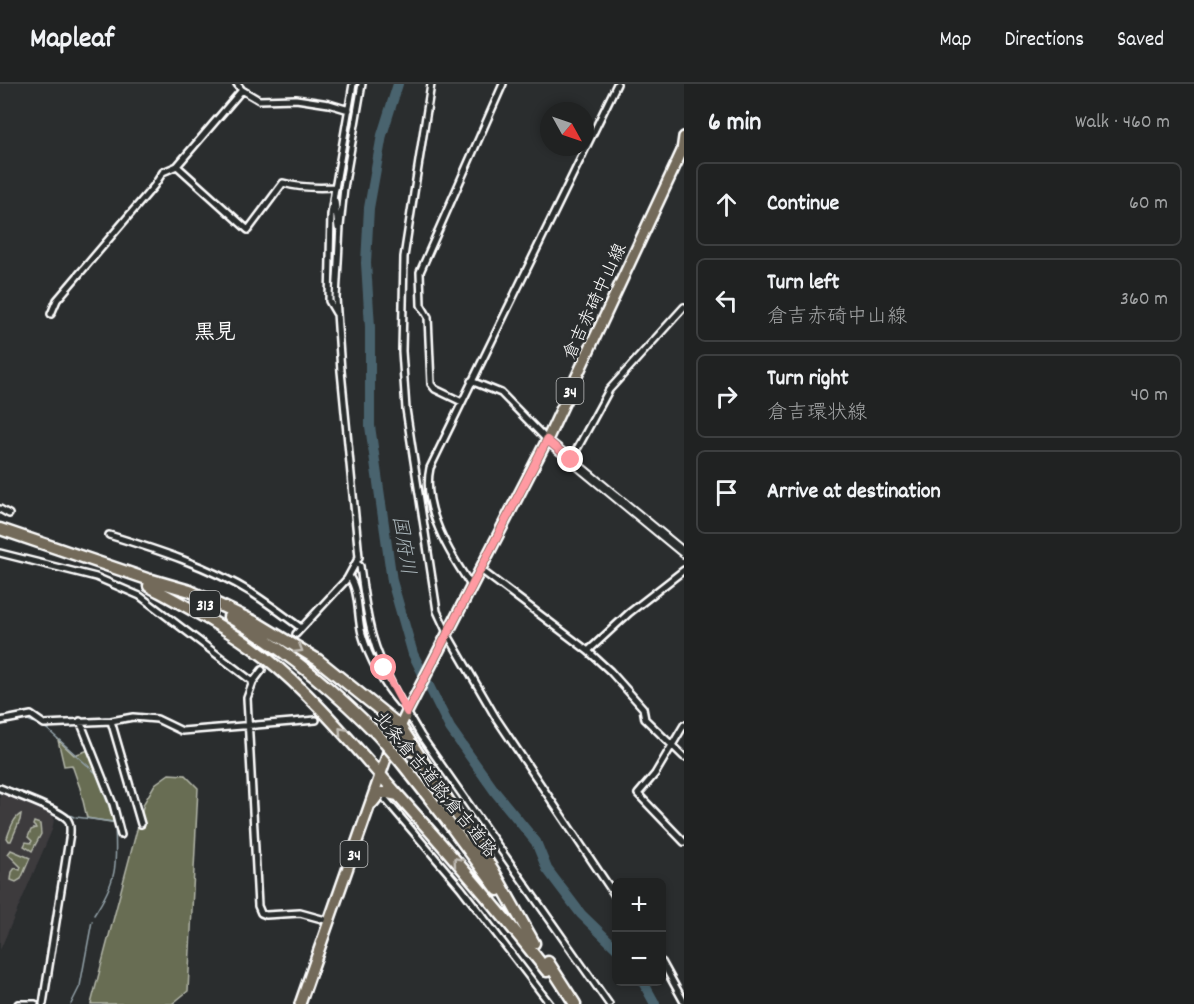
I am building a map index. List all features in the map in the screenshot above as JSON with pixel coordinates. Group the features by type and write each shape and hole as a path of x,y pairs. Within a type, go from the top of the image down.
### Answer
{"highway":[{"name":"北条倉吉道路;倉吉道路","path":"0,531 151,583 221,612 274,645 327,686 377,738 442,814 576,1004"},
{"path":"151,583 190,591 257,624 318,660 400,726 493,870 534,943"},
{"path":"151,583 222,627 266,658 321,708 456,859 547,971"},
{"path":"388,753 395,749 407,748 416,751"},
{"name":"北条倉吉道路;倉吉道路","path":"399,764 489,885 568,1004"},
{"path":"372,803 380,793 398,795"}],"main road":[{"name":"倉吉赤碕中山線","path":"300,1004 388,753 547,440 683,151 684,137"},
{"path":"547,440 684,553"}],"street":[{"path":"237,84 242,90 259,100 296,99 329,104 349,110"},
{"path":"337,313 328,301 331,215 353,84"},
{"path":"296,634 349,576 359,557 337,313 339,232 344,188 362,84"},
{"path":"431,84 404,256 402,351 406,409 437,611 446,638 496,718 612,891"},
{"path":"462,402 435,389 431,384 428,317 421,305 420,272 503,84"},
{"path":"472,588 449,552 439,531 430,489 430,468 616,84"},
{"path":"51,314 57,300 154,186 163,172 177,166 242,90"},
{"path":"177,166 249,230 283,183 296,187 335,187"},
{"path":"335,187 339,232"},
{"path":"571,460 609,390 684,307"},
{"path":"471,381 501,393 547,440"},
{"path":"0,509 9,514"},
{"path":"110,535 159,550 223,578 250,592 301,628"},
{"path":"0,553 96,577 140,596 252,682"},
{"path":"356,563 360,566 372,636 384,668 409,709 420,736 609,1004"},
{"path":"481,570 588,651 610,671 643,708 645,719 684,757"},
{"path":"588,651 629,613 684,570"},
{"path":"349,576 356,585 362,636 390,693 409,709"},
{"path":"262,670 252,682 247,698 258,906 261,913 266,915 300,913 329,921"},
{"path":"0,721 31,715 44,724 111,721 133,717 157,719 182,731 316,720"},
{"path":"80,721 113,804 121,835"},
{"path":"111,721 141,824"},
{"path":"684,725 655,774 638,794 684,842"},
{"path":"0,788 54,812 67,819 69,823 70,833 43,1004"},
{"path":"386,800 460,888 550,1004"},
{"path":"666,969 684,1002"},
{"path":"18,1004 35,1004"}],"shaded area":[{"path":"0,789 51,813 54,820 52,830 0,950"}],"green space":[{"path":"58,740 74,755 89,750 106,789 117,823 87,818 72,765 64,766"},
{"path":"169,774 185,775 198,788 188,991 172,1004 91,1004 144,803 155,784"},
{"path":"21,814 11,841 9,841 7,838 12,824"},
{"path":"34,822 40,824 41,834 32,851 24,846 26,842 31,843 32,841 28,837 31,830 36,828 33,825"},
{"path":"11,850 30,858 21,879 16,882 11,880 12,872 15,868 20,870 21,867 8,854"}],"waterway":[{"name":"国府川","path":"398,84 382,135 369,208 366,263 370,327 370,426 392,581 413,654 450,728 496,793 536,842 547,869 581,914 612,944"},
{"path":"12,721 26,719 47,729 96,773 115,822"},
{"path":"0,784 13,789"},
{"path":"24,794 74,817"},
{"path":"76,817 114,822"},
{"path":"94,915 102,903 114,872 115,826"},
{"path":"71,1004 80,986 92,921"},
{"name":"国府川","path":"645,986 655,1004"}],"district":[{"name":"黒見","path":"215,331"}],"route":[{"path":"384,668 407,712 547,440 571,460"}]}
